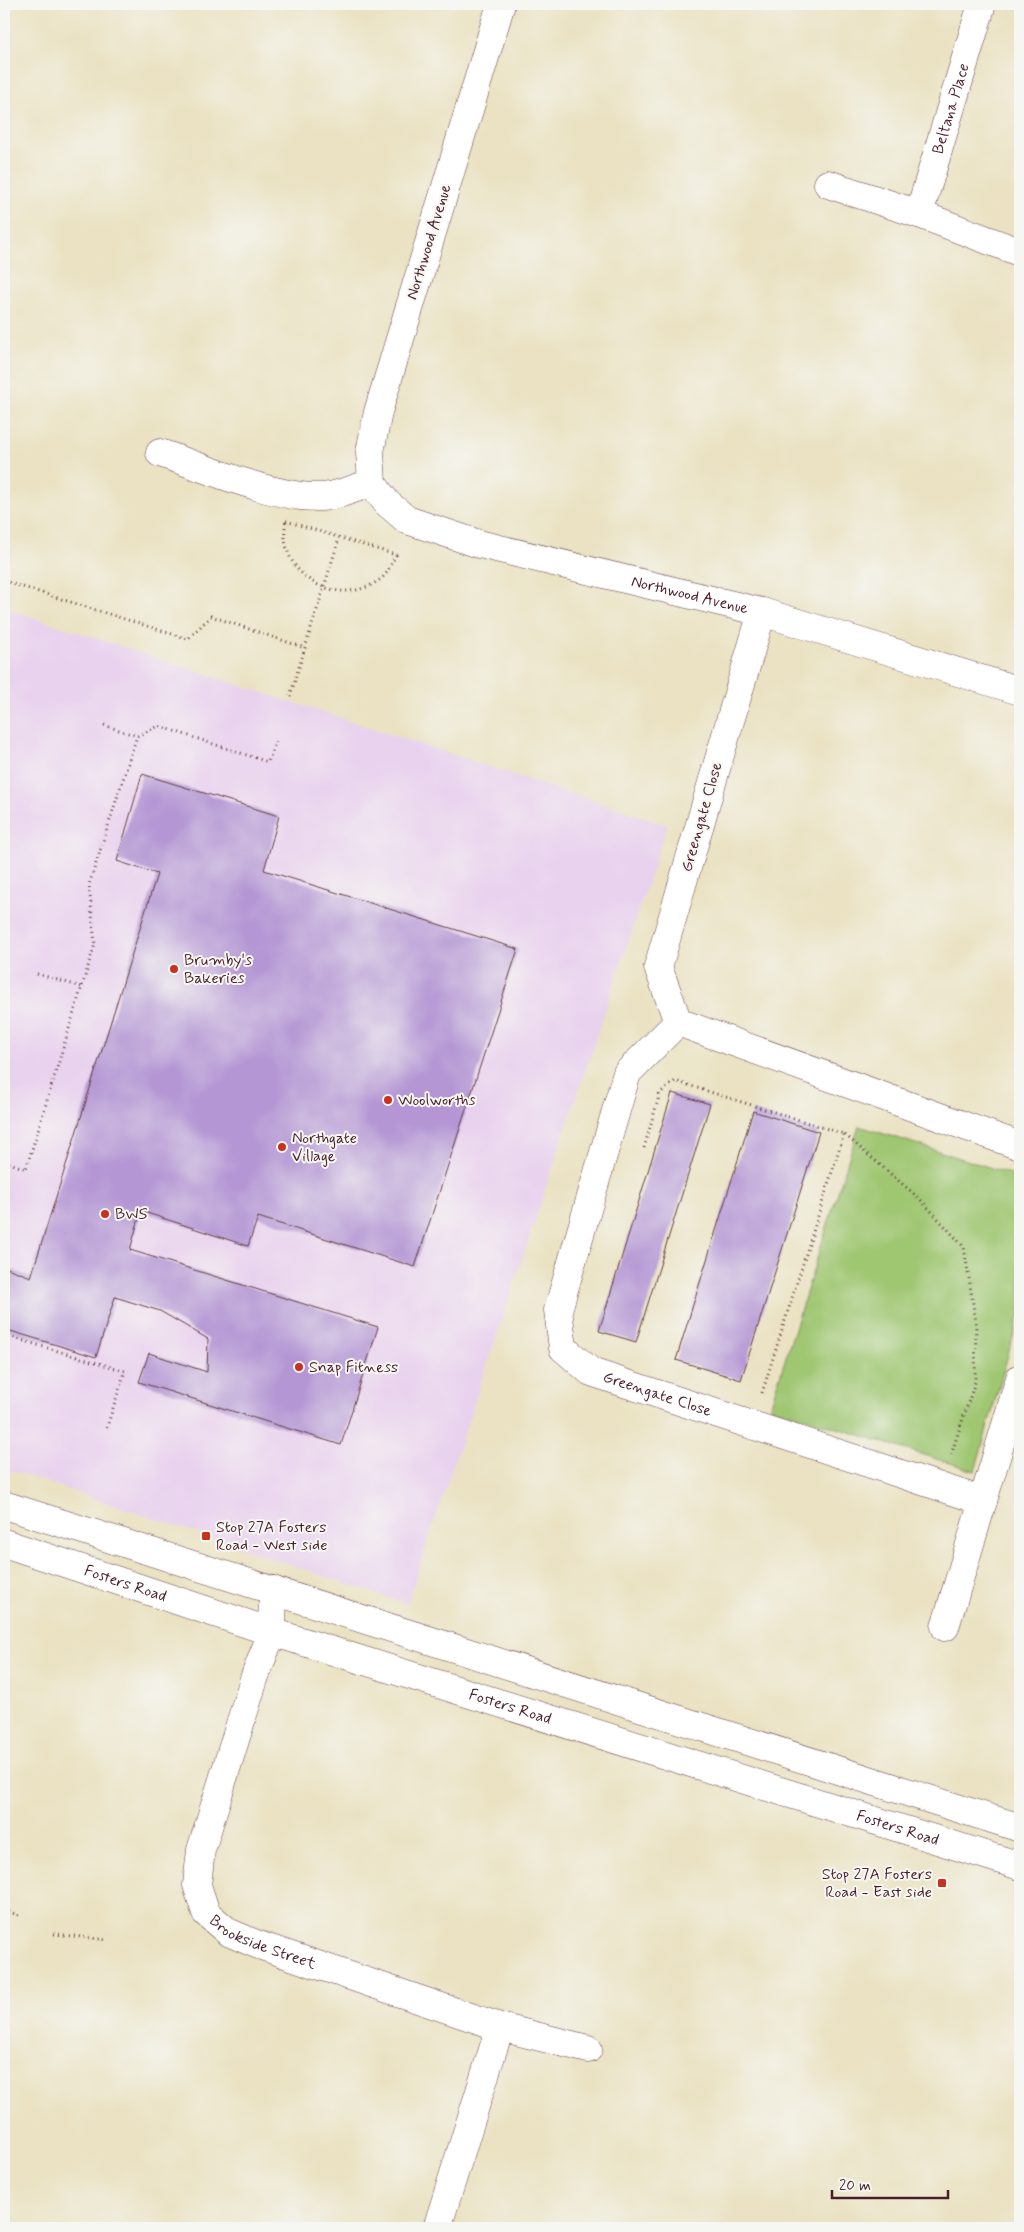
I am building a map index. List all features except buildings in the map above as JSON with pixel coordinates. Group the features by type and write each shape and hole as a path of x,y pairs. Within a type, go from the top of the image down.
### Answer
{"street":[{"name":"Northwood Avenue","path":"501,4 378,412 370,452 372,483 387,503 407,520 479,544 762,612 1020,691"},
{"name":"Beltana Place","path":"919,214 982,4"},
{"path":"828,184 919,214 1019,252"},
{"path":"160,453 270,490 300,496 322,497 372,483"},
{"name":"Greengate Close","path":"762,612 658,967 678,1022 627,1073 558,1310 563,1348 591,1372 983,1501"},
{"path":"678,1022 1020,1146"},
{"path":"946,1627 1020,1378"},
{"path":"4,1506 1020,1828"},
{"name":"Fosters Road","path":"4,1543 272,1632 1020,1866"},
{"name":"Brookside Street","path":"273,1590 272,1632 254,1679 201,1850 197,1885 206,1913 228,1932 256,1944 500,2027 588,2049"},
{"path":"437,2228 500,2027"}],"path":[{"path":"286,521 396,555 383,577 371,584 338,591 324,587 308,580 292,563 285,548 284,532 286,521"},
{"path":"290,696 340,539"},
{"path":"4,581 188,639 211,616 305,648"},
{"path":"104,725 137,736 159,726 268,762 276,741"},
{"path":"4,1161 26,1169 94,944 90,884 137,736"},
{"path":"37,974 82,987"},
{"path":"641,1157 660,1093 675,1081 844,1134 920,1199 964,1247 976,1323 975,1382 950,1459"},
{"path":"752,1393 761,1396 844,1134"},
{"path":"4,1335 125,1371 106,1430"},
{"path":"4,1910 19,1916"},
{"path":"54,1934 108,1940"}],"shaded area":[{"name":"Northgate Village","path":"4,608 667,825 407,1604 4,1468"}],"green space":[{"path":"859,1126 1020,1177 1020,1313 975,1471 770,1407"}],"place":[{"name":"Brumby's Bakeries","path":"174,969"},
{"name":"Woolworths","path":"388,1100"},
{"name":"Northgate Village","path":"282,1147"},
{"name":"BWS","path":"105,1214"},
{"name":"Snap Fitness","path":"299,1367"},
{"name":"Stop 27A Fosters Road - West side","path":"206,1536"},
{"name":"Stop 27A Fosters Road - East side","path":"942,1883"}]}
